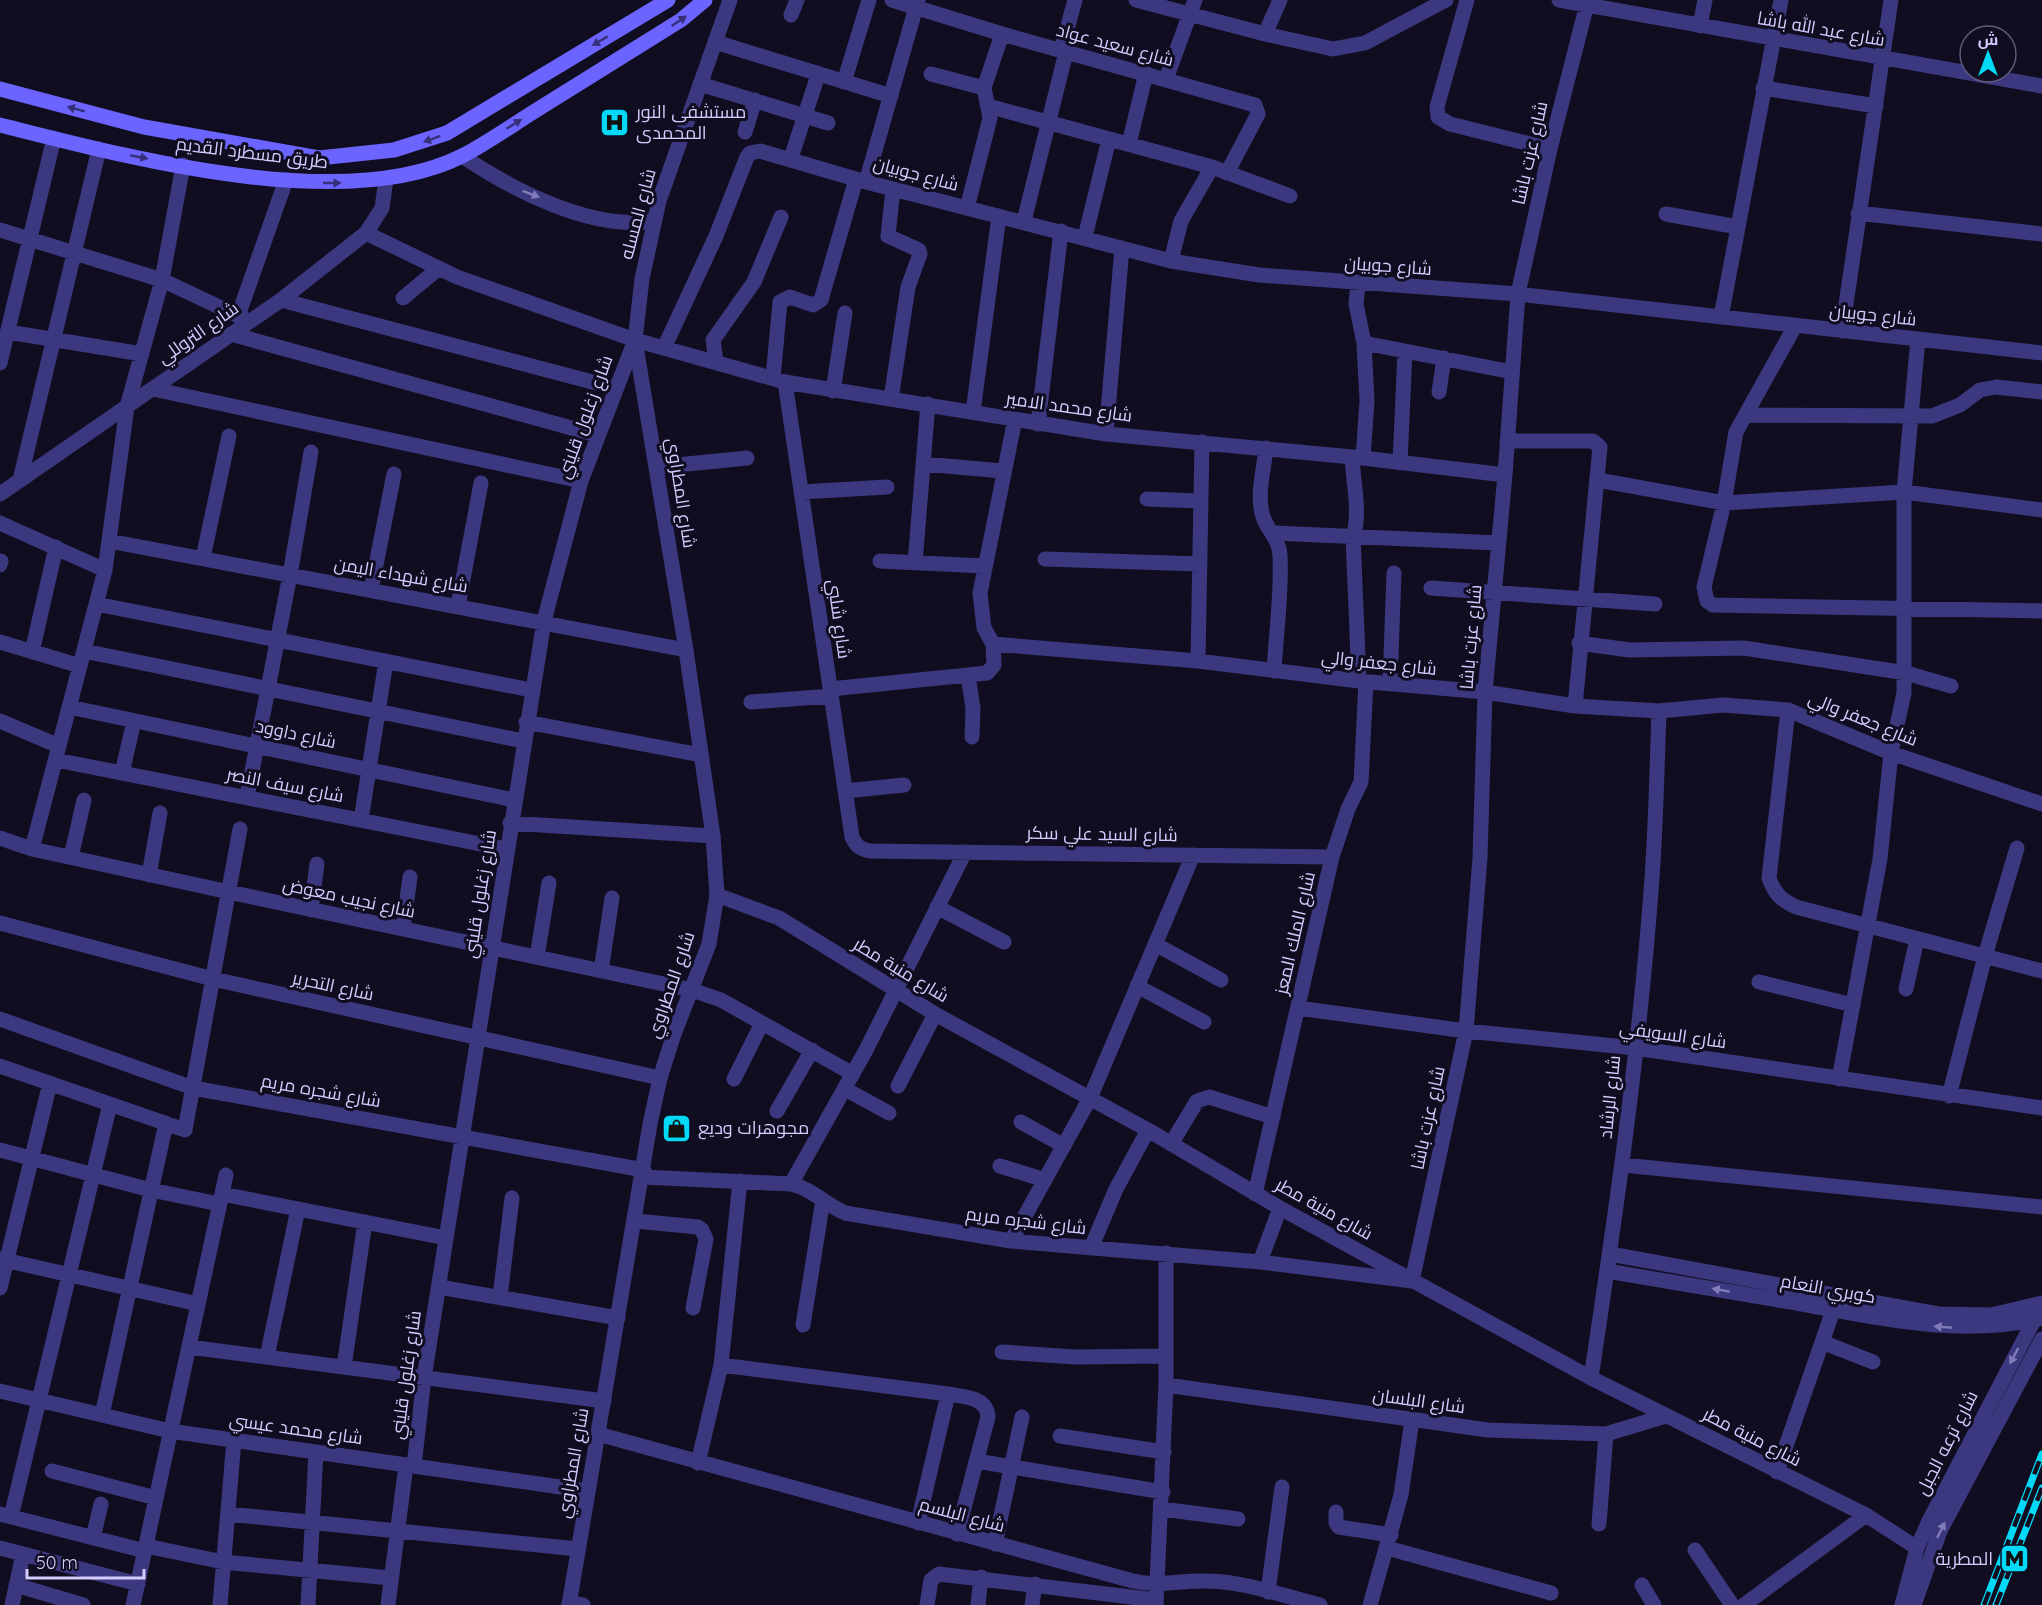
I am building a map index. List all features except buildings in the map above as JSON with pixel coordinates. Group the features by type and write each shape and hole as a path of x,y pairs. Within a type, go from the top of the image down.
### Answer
{"main road":[{"name":"طريق مسطرد القديم","path":"0,89 167,131 319,158 369,155 421,143 447,133 668,0"},
{"name":"طريق مسطرد القديم","path":"0,125 99,149 183,165 286,180 340,183 386,179 462,156 681,20 705,0"}],"street":[{"name":"شارع المسله","path":"634,340 642,279 654,221 730,0"},
{"path":"791,15 797,0"},
{"path":"844,82 868,0"},
{"name":"شارع سعيد عواد","path":"892,0 917,4 1002,34 1252,104 1257,108 1257,117 1227,173"},
{"path":"1024,221 1075,0"},
{"path":"1136,0 1192,7 1264,34 1333,49 1350,48 1365,43 1446,0"},
{"path":"1264,34 1280,0"},
{"path":"1467,0 1437,107 1438,117 1446,122 1550,150"},
{"name":"شارع عبد الله باشا","path":"1559,0 1587,2 1645,16 1773,40 2042,86"},
{"path":"1645,16 1649,0"},
{"path":"1700,26 1705,0"},
{"path":"1721,317 1781,0"},
{"path":"1842,331 1858,213 1892,0"},
{"name":"شارع عزت باشا","path":"1412,1281 1466,1031 1480,858 1485,693 1505,475 1518,294 1550,150 1587,2"},
{"path":"861,180 891,96 917,4"},
{"path":"1166,79 1192,7"},
{"path":"967,208 989,124 984,88 1002,34"},
{"path":"716,42 891,96"},
{"path":"931,74 984,88"},
{"path":"1129,144 1146,74"},
{"path":"791,158 818,75"},
{"path":"700,84 828,123"},
{"path":"1763,88 1876,106"},
{"path":"745,132 755,100"},
{"path":"988,106 1212,166 1290,196"},
{"path":"0,363 54,138"},
{"path":"1085,237 1109,139"},
{"path":"20,480 99,149"},
{"name":"شارع جوبيان","path":"664,348 716,236 747,157 750,153 760,151 893,189 1024,221 1171,261 1259,275 1518,294 2042,353"},
{"path":"462,156 516,188 593,218 626,224 654,221"},
{"path":"32,849 105,570 127,407 162,280 183,165"},
{"path":"1171,261 1181,221 1212,166"},
{"name":"شارع التروللي","path":"0,495 231,334 243,319 281,300 366,233 382,208 386,179"},
{"path":"0,230 162,280 243,319 286,180"},
{"name":"شارع شلبي","path":"861,180 821,300 813,305 790,297 780,302 779,380 801,492 852,837 862,849 870,851"},
{"path":"891,399 908,286 920,254 919,250 888,236 893,189"},
{"path":"1858,213 2042,234"},
{"path":"1666,214 1738,227"},
{"path":"973,412 999,216"},
{"path":"716,362 713,340 754,282 781,217"},
{"path":"1038,424 1061,231"},
{"name":"شارع محمد الامير","path":"366,233 438,269 634,340 779,380 832,391 928,404 1106,434 1358,457 1505,475"},
{"path":"1106,434 1122,248"},
{"path":"404,298 438,269"},
{"path":"1358,284 1357,314 1364,343 1368,401 1358,457"},
{"path":"281,300 615,388"},
{"path":"832,391 845,313"},
{"path":"1795,326 1748,415 1736,432 1724,503 1703,594 1713,605 2042,611"},
{"path":"8,332 142,354"},
{"path":"231,334 597,435"},
{"path":"1839,1079 1869,926 1880,859 1891,753 1905,693 1903,610 1905,492 1918,339"},
{"name":"شارع زغلول قليني","path":"388,1605 397,1532 410,1465 531,690 544,621 581,481 634,340"},
{"name":"شارع المطراوي","path":"574,1604 578,1549 660,1078 709,944 717,896 712,836 686,650 634,340"},
{"path":"1364,343 1512,372"},
{"path":"1400,463 1406,351"},
{"path":"1438,392 1444,358"},
{"path":"1748,415 1932,416 1960,405 1980,390 1995,387 2042,392"},
{"path":"153,389 581,481"},
{"path":"915,563 928,404"},
{"path":"751,702 987,673 991,669 995,659 993,644 984,628 980,593 1015,419"},
{"path":"203,558 229,436"},
{"path":"1507,441 1593,441 1601,452 1579,643 1575,706"},
{"path":"1198,661 1202,442"},
{"path":"1266,448 1260,500 1266,525 1274,533 1280,553 1274,671"},
{"path":"247,797 278,640 311,452"},
{"name":"شارع الملك المعز","path":"1255,1194 1332,857 1348,809 1361,782 1362,681 1353,537 1358,516 1353,493 1358,457"},
{"path":"657,467 747,458"},
{"path":"923,464 1003,471"},
{"path":"371,590 394,474"},
{"path":"1598,480 1724,503 1905,492 2042,510"},
{"path":"458,606 482,483"},
{"path":"801,492 887,487"},
{"path":"1147,499 1201,501"},
{"path":"0,523 105,570"},
{"path":"1274,533 1498,543"},
{"name":"شارع شهداء اليمن","path":"109,541 544,621 686,650"},
{"path":"32,652 56,547"},
{"path":"1045,559 1200,564"},
{"path":"880,561 984,566"},
{"path":"1390,683 1394,573"},
{"path":"1431,588 1655,604"},
{"path":"96,604 531,690"},
{"path":"0,642 32,652 268,689 523,741"},
{"path":"1579,643 1629,650 1744,648 1906,673 1951,686"},
{"name":"شارع جعفر والي","path":"993,644 1198,661 1485,693 1575,706 1659,711 1723,705 1788,710 1891,753 2042,804"},
{"path":"361,820 386,662"},
{"path":"968,675 973,708 972,737"},
{"name":"شارع داوود","path":"69,708 514,800"},
{"path":"1788,710 1769,878 1778,896 1796,907 2042,971"},
{"name":"شارع الرشاد","path":"1591,1378 1623,1165 1635,1048 1652,878 1659,711"},
{"name":"شارع سيف النصر","path":"0,721 58,753 122,773 506,849"},
{"path":"122,773 134,721"},
{"path":"526,723 701,754"},
{"path":"845,791 904,785"},
{"path":"71,857 84,800"},
{"path":"149,874 160,813"},
{"path":"510,823 712,836"},
{"path":"0,1066 185,1130 240,829"},
{"name":"شارع نجيب معوض","path":"0,838 32,849 692,990 721,1000 853,1074"},
{"path":"1949,1096 1985,956 2017,848"},
{"name":"شارع السيد علي سكر","path":"870,851 1332,857"},
{"path":"791,1184 853,1074 965,852"},
{"path":"1011,1241 1090,1098 1193,855"},
{"path":"311,910 317,864"},
{"path":"403,929 410,877"},
{"path":"537,957 549,883"},
{"name":"شارع منية مطر","path":"717,896 780,918 935,1014 1148,1130 1280,1208 1591,1378 1866,1515 1917,1548"},
{"path":"601,971 612,898"},
{"path":"937,907 1004,942"},
{"name":"شارع التحرير","path":"0,923 213,980 660,1078"},
{"path":"1906,989 1917,939"},
{"path":"1155,944 1221,980"},
{"path":"1759,982 1853,1005"},
{"path":"1137,986 1204,1022"},
{"name":"شارع السويفي","path":"1298,1008 1466,1031 1635,1048 2042,1108"},
{"path":"898,1086 935,1014"},
{"name":"شارع شجره مريم","path":"0,1019 193,1088 462,1136 643,1173 791,1184 813,1191 845,1213 1011,1241 1260,1262 1412,1281"},
{"path":"734,1079 762,1023"},
{"path":"777,1111 812,1050"},
{"path":"0,1288 3,1260 50,1083"},
{"path":"845,1089 889,1113"},
{"path":"1171,1144 1197,1101 1203,1098 1209,1097 1273,1117"},
{"path":"110,1104 39,1400 5,1515 93,1538 223,1562 309,1572 391,1578"},
{"path":"1021,1122 1064,1146"},
{"path":"102,1415 166,1123"},
{"path":"1091,1248 1116,1189 1148,1130"},
{"path":"0,1150 152,1190 298,1209 446,1238"},
{"path":"1623,1165 2042,1207"},
{"path":"1000,1166 1045,1180"},
{"path":"133,1605 226,1176"},
{"path":"698,1463 721,1365 740,1181"},
{"path":"500,1297 512,1198"},
{"path":"803,1325 823,1200"},
{"path":"1260,1262 1280,1208"},
{"path":"267,1357 298,1209"},
{"path":"635,1221 698,1227 702,1230 706,1239 693,1308"},
{"path":"344,1367 365,1222"},
{"path":"927,1605 931,1580 939,1574 1035,1584 1084,1598 1157,1597 1166,1385 1166,1253"},
{"path":"1610,1254 1838,1297 1965,1316 2018,1310 2042,1304"},
{"path":"3,1260 198,1304"},
{"name":"كوبري النعام","path":"1607,1271 1950,1328 2013,1325 2042,1318"},
{"path":"438,1287 618,1318"},
{"path":"1777,1472 1838,1297"},
{"name":"شارع ترعه الجبل","path":"1902,1605 1917,1548 1945,1489 2042,1304"},
{"name":"شارع ترعه الجبل","path":"1914,1605 1940,1531 2042,1339"},
{"path":"1822,1342 1873,1362"},
{"path":"189,1347 604,1401"},
{"path":"1002,1352 1075,1357 1166,1356"},
{"path":"721,1365 980,1401 988,1411 988,1417 957,1534"},
{"name":"شارع البلسان","path":"1166,1385 1488,1430 1606,1434 1666,1416"},
{"name":"شارع محمد عيسي","path":"0,1391 170,1431 588,1491"},
{"path":"918,1523 948,1395"},
{"path":"995,1544 1022,1417"},
{"path":"1370,1605 1401,1495 1412,1420"},
{"name":"شارع البلسم","path":"598,1434 995,1544 1157,1597 1205,1581 1268,1592 1320,1605"},
{"path":"1599,1524 1606,1434"},
{"path":"1060,1436 1164,1452"},
{"path":"220,1605 234,1440"},
{"path":"308,1605 316,1452"},
{"path":"976,1461 1163,1492"},
{"path":"52,1471 156,1498"},
{"path":"1268,1592 1282,1486"},
{"path":"93,1538 101,1504"},
{"path":"1162,1509 1238,1519"},
{"path":"1336,1512 1336,1523 1339,1527 1551,1593"},
{"path":"228,1514 578,1549"},
{"path":"1744,1605 1866,1515"},
{"path":"0,1548 138,1584"},
{"path":"1695,1550 1732,1605"},
{"path":"12,1605 23,1554"},
{"path":"978,1605 981,1577"},
{"path":"1032,1605 1035,1584"},
{"path":"16,1585 83,1605"},
{"path":"1642,1585 1654,1605"}],"railway":[{"path":"1984,1605 2042,1454"},
{"path":"1996,1605 2042,1488"}],"place":[{"name":"مستشفى النور المحمدى","path":"615,122"},
{"name":"مجوهرات وديع","path":"677,1128"},
{"name":"المطرية","path":"2014,1559"}]}
